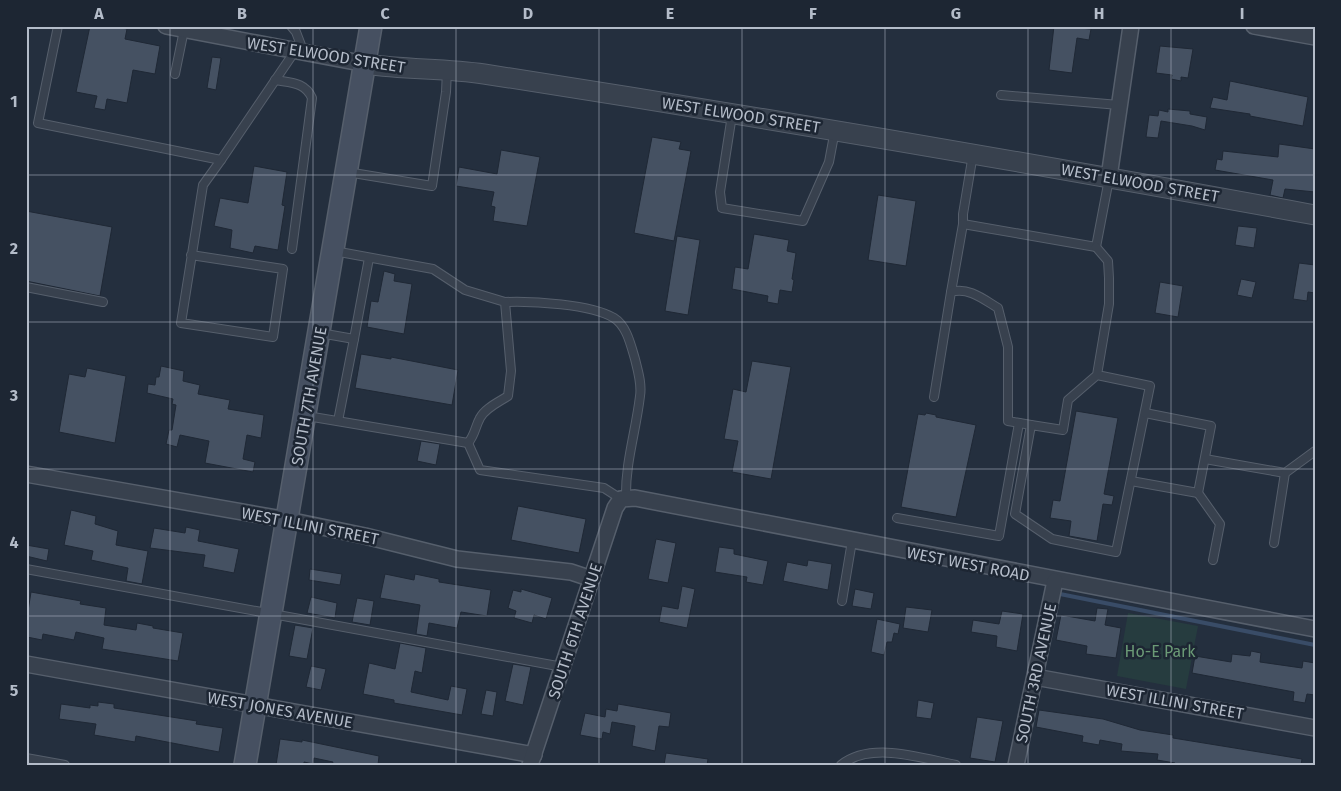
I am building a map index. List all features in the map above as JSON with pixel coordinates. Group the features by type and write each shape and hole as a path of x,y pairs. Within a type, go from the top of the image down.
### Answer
{"main road":[{"name":"SOUTH 7TH AVENUE","path":"245,765 371,26"}],"street":[{"name":"WEST ELWOOD STREET","path":"166,26 401,70 447,69 732,113 1109,177 1315,215"},
{"path":"1109,177 1131,26"},
{"path":"1254,26 1315,37"},
{"name":"WEST ILLINI STREET","path":"26,474 288,520 365,536 456,559 571,572 592,579"},
{"name":"WEST WEST ROAD","path":"624,499 635,498 1056,581 1315,629"},
{"name":"SOUTH 6TH AVENUE","path":"532,760 615,508 624,499"},
{"name":"SOUTH 3RD AVENUE","path":"1016,765 1056,581"},
{"name":"WEST JONES AVENUE","path":"26,664 532,760"},
{"name":"WEST ILLINI STREET","path":"1035,677 1315,728"}],"lane":[{"path":"58,26 38,123 221,160"},
{"path":"191,255 283,269 273,337 181,323 191,255 203,185 275,80 300,52 296,32 291,26"},
{"path":"175,74 184,30"},
{"path":"347,172 432,186 446,92 447,69"},
{"path":"275,80 302,85 308,88 312,98 292,249"},
{"path":"1001,95 1120,105"},
{"path":"732,113 720,192 722,208 803,222 829,162 835,130"},
{"path":"934,397 973,154"},
{"path":"1096,247 1109,177"},
{"path":"951,292 960,290 970,292 998,308 1008,347 1008,421 1064,430 1068,400 1097,375 1109,304 1110,278 1108,261 1096,247 963,224"},
{"path":"334,251 433,269 465,290 505,302 533,301 587,310 615,318 624,328 639,375 641,394 626,474 624,499 604,488 480,470 468,443"},
{"path":"338,422 369,258"},
{"path":"26,287 103,302"},
{"path":"468,443 474,436 480,417 492,405 508,396 511,371 505,302"},
{"path":"320,333 354,339"},
{"path":"1030,425 1015,514 1052,540 1116,552 1150,386 1097,375"},
{"path":"1145,413 1212,426 1198,493"},
{"path":"306,416 468,443"},
{"path":"897,518 999,536 1019,423"},
{"path":"1274,543 1286,473 1315,452"},
{"path":"1205,459 1286,473"},
{"path":"1131,481 1198,493 1220,524 1213,560"},
{"path":"842,601 852,541"},
{"path":"26,569 563,667"},
{"path":"841,765 859,755 884,752 956,765"},
{"path":"26,758 65,765"}],"green space":[{"name":"Ho-E Park","path":"1128,613 1198,626 1186,689 1117,676"}],"building":[{"path":"90,26 111,26 127,29 125,39 160,46 155,74 133,70 127,103 107,99 105,110 94,108 97,96 76,92"},
{"path":"1054,26 1091,29 1089,40 1077,38 1072,73 1049,70"},
{"path":"1160,46 1193,49 1188,78 1181,77 1181,81 1171,79 1172,75 1156,73"},
{"path":"212,57 221,58 216,90 207,88"},
{"path":"1230,81 1308,97 1303,126 1250,116 1250,114 1210,108 1213,97 1227,100"},
{"path":"1168,109 1190,111 1190,114 1207,117 1205,130 1161,121 1158,138 1146,137 1149,115 1158,116 1159,110 1168,112"},
{"path":"652,137 681,142 679,149 691,151 674,241 634,233"},
{"path":"1279,144 1315,149 1315,192 1285,189 1283,198 1270,195 1273,180 1215,170 1217,159 1222,160 1223,151 1278,157"},
{"path":"501,150 540,157 527,226 493,221 495,207 491,206 494,192 456,186 459,167 497,174"},
{"path":"254,166 287,172 282,205 285,206 278,250 255,246 253,253 230,248 232,230 214,226 220,198 248,203"},
{"path":"878,195 916,201 906,266 868,260"},
{"path":"26,211 112,227 100,296 26,281"},
{"path":"1238,226 1257,228 1254,248 1235,245"},
{"path":"754,234 789,240 787,251 796,253 792,292 780,290 778,304 767,302 768,296 732,289 735,267 748,269"},
{"path":"677,236 700,240 688,315 665,311"},
{"path":"1299,263 1315,265 1315,293 1308,292 1307,301 1293,299"},
{"path":"384,271 395,274 394,281 412,284 404,334 367,327 371,301 378,302"},
{"path":"1241,279 1256,282 1252,298 1237,295"},
{"path":"1160,282 1183,286 1178,317 1155,313"},
{"path":"361,354 391,359 391,357 458,370 452,405 355,388"},
{"path":"752,361 791,367 771,479 732,472 738,441 724,439 733,389 746,392"},
{"path":"161,366 184,371 183,381 200,385 198,394 230,400 228,409 264,415 261,438 247,435 243,459 255,462 253,472 205,463 209,441 180,435 177,447 166,444 169,430 172,430 176,405 172,404 173,399 147,393 148,384 155,385"},
{"path":"87,368 126,376 115,443 59,432 69,374 85,377"},
{"path":"1076,411 1118,418 1104,494 1114,496 1112,505 1103,504 1097,541 1069,536 1071,521 1050,518 1053,500 1060,501"},
{"path":"926,413 936,415 936,417 976,425 956,517 901,507 918,414 925,415"},
{"path":"421,441 440,444 436,465 417,461"},
{"path":"518,506 586,519 579,553 511,540"},
{"path":"71,510 96,516 95,524 118,531 116,545 148,551 142,584 126,581 128,568 91,560 93,551 64,545"},
{"path":"186,527 200,530 198,541 239,549 234,573 203,567 205,555 150,548 154,528 185,533"},
{"path":"656,539 676,543 668,583 648,579"},
{"path":"26,545 49,549 47,561 26,556"},
{"path":"719,547 734,549 734,554 768,561 763,585 746,582 747,577 715,572"},
{"path":"808,560 832,564 828,590 783,581 787,562 807,566"},
{"path":"310,569 342,574 340,585 309,580"},
{"path":"385,574 414,580 415,574 439,579 439,582 491,590 487,616 461,612 457,628 429,623 427,636 416,634 420,605 380,598"},
{"path":"682,586 695,589 687,628 659,622 662,606 678,609"},
{"path":"521,589 552,598 546,619 534,615 532,623 514,618 516,611 508,608 513,590 521,592"},
{"path":"855,589 874,593 871,609 852,606"},
{"path":"31,592 81,601 80,604 106,608 104,625 136,630 137,623 183,633 178,661 102,649 104,638 76,632 74,640 43,634 42,640 27,637 26,624"},
{"path":"311,597 337,603 335,618 307,613"},
{"path":"357,598 374,601 370,625 352,622"},
{"path":"906,607 932,610 928,632 903,628"},
{"path":"1097,608 1108,609 1105,625 1121,628 1116,658 1086,654 1087,646 1056,640 1061,615 1095,621"},
{"path":"1002,611 1023,614 1017,651 996,647 997,636 971,632 973,620 999,624"},
{"path":"877,619 900,624 898,634 894,633 892,642 887,642 884,655 871,652"},
{"path":"295,625 313,628 307,659 289,656"},
{"path":"400,643 426,648 422,673 415,671 411,692 448,700 451,686 467,689 462,715 394,703 394,700 363,694 369,663 395,669"},
{"path":"1251,651 1261,653 1260,662 1302,668 1303,661 1315,663 1315,695 1307,694 1305,703 1293,701 1294,692 1192,673 1195,656 1231,662 1232,654 1250,656"},
{"path":"513,664 531,667 523,705 505,701"},
{"path":"311,666 326,669 321,690 306,687"},
{"path":"486,690 497,692 493,716 481,714"},
{"path":"918,700 934,703 931,719 916,717"},
{"path":"98,702 114,704 114,708 197,721 196,724 223,728 219,752 136,736 135,742 94,735 96,724 59,719 61,704 90,708 90,705 98,706"},
{"path":"618,704 671,713 669,727 659,726 655,751 632,746 635,726 612,722 610,734 603,732 602,739 580,735 585,713 605,717 606,709 617,711"},
{"path":"1039,710 1103,719 1140,730 1173,735 1173,738 1302,759 1301,765 1174,765 1175,763 1157,760 1158,754 1121,751 1122,744 1100,740 1099,745 1082,742 1083,736 1036,727"},
{"path":"977,717 1003,721 995,762 970,758"},
{"path":"280,739 302,742 302,740 379,756 378,765 332,765 333,762 314,758 313,764 304,762 304,765 276,765"},
{"path":"666,753 708,759 707,765 664,765"}],"waterway":[{"path":"1055,593 1315,645"}]}
